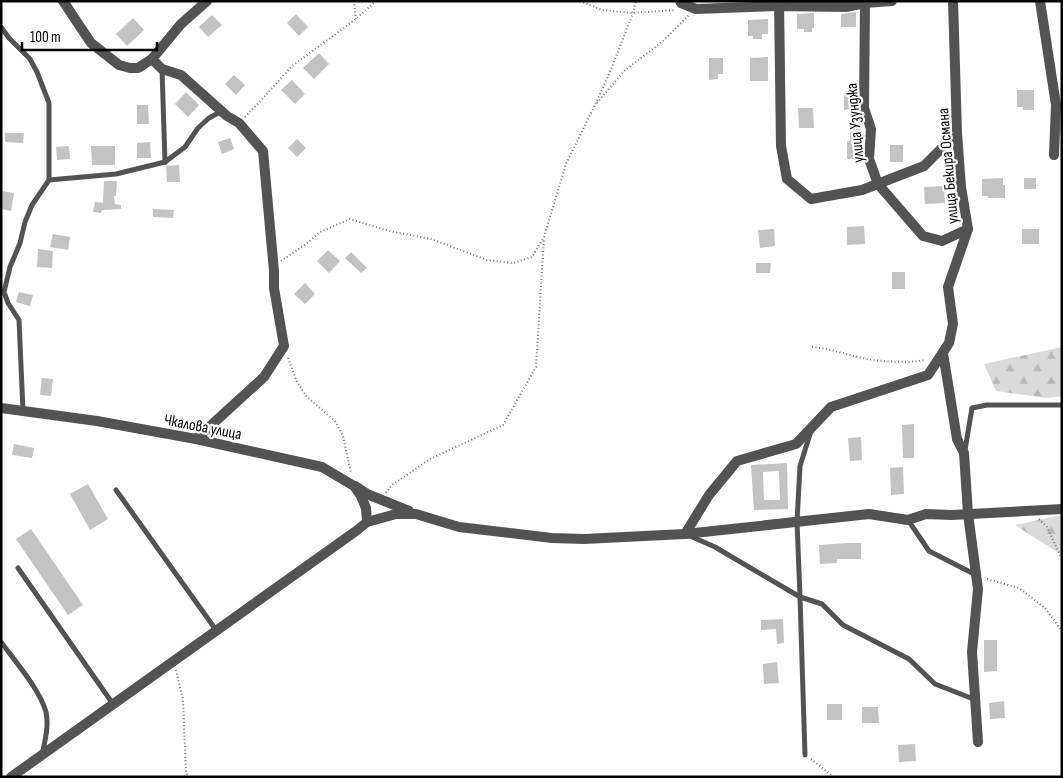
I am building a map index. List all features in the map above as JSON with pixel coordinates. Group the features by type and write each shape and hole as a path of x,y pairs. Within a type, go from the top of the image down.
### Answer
{"street":[{"path":"63,1 91,43 120,64 130,68 138,68 152,59 181,24 207,1"},
{"path":"679,6 680,3 696,9 779,4 846,7 865,2 892,1"},
{"name":"улица Бекира Османа","path":"684,534 709,495 737,462 796,444 831,407 928,375 949,343 953,324 948,287 968,229 960,187 953,1"},
{"path":"1040,1 1056,105 1054,154"},
{"name":"улица Узунджа","path":"865,2 864,108 871,130 869,159 878,184 923,236 942,241 968,229"},
{"path":"779,4 781,146 787,179 811,199 862,190 924,166 957,134"},
{"path":"152,59 162,69 181,75 227,116 239,123 263,151 274,288 284,346 264,377 196,439"},
{"path":"943,353 957,439 964,452 968,514 978,589 972,652 978,742"},
{"name":"Чкалова улица","path":"1,408 97,421 196,439 322,467 367,494 416,514"},
{"path":"354,486 366,508 367,522"},
{"path":"11,777 367,522 396,514 416,514 459,527 489,531 552,538 584,538 684,534 869,514 908,520 926,514 968,514 1062,509"}],"lane":[{"path":"1,27 30,60 37,72 49,103 49,180 32,205 25,222 4,292 8,303 19,320 24,411"},
{"path":"162,69 165,162"},
{"path":"49,180 116,174 165,162 186,147 198,128 209,118 222,111"},
{"path":"964,452 972,408 988,405 1062,405"},
{"path":"805,755 797,521 800,466 812,426"},
{"path":"116,490 216,631"},
{"path":"908,520 929,551 976,576"},
{"path":"684,534 715,548 800,597 822,604 843,625 909,659 935,684 976,700"},
{"path":"18,568 113,704"},
{"path":"1,642 38,692 46,712 47,730 42,755"}],"path":[{"path":"354,1 356,19"},
{"path":"239,123 292,66 356,19 376,1"},
{"path":"580,1 602,10 633,13 679,6"},
{"path":"382,500 392,485 430,459 504,424 536,367 544,237 566,164 610,72 636,1"},
{"path":"594,107 624,71 663,41 696,9"},
{"path":"274,271 281,261 320,232 350,219 389,231 432,239 487,260 513,263 532,257 544,237"},
{"path":"284,346 297,382 307,397 336,421 343,436 354,486"},
{"path":"812,348 827,349 868,359 910,362 927,360"},
{"path":"1029,511 1047,526 1062,559"},
{"path":"976,576 1019,588 1044,608 1062,631"},
{"path":"174,661 183,700 186,773 188,777"},
{"path":"805,755 834,777"}],"green space":[{"path":"1062,347 1062,396 1048,398 996,391 984,364"},
{"path":"1062,515 1062,555 1015,525"}],"building":[{"path":"856,12 856,27 841,27 841,14"},
{"path":"814,13 814,28 812,28 812,32 804,32 804,29 797,29 797,14"},
{"path":"296,14 308,27 299,36 287,23"},
{"path":"212,15 222,25 208,37 199,27"},
{"path":"133,18 144,30 127,46 116,34"},
{"path":"768,19 768,34 762,34 762,39 753,39 753,36 748,36 748,20"},
{"path":"319,53 329,64 314,79 303,68"},
{"path":"768,57 768,81 750,81 750,58"},
{"path":"709,58 723,58 723,74 718,74 718,79 709,80"},
{"path":"234,75 245,85 236,95 225,84"},
{"path":"292,80 305,94 295,104 281,90"},
{"path":"1017,90 1034,90 1034,110 1023,110 1023,107 1017,107"},
{"path":"186,92 199,105 188,117 175,104"},
{"path":"844,96 857,96 858,123 862,123 860,159 847,159 847,141 850,141 850,109 844,110"},
{"path":"137,105 148,105 149,124 137,124"},
{"path":"798,108 813,108 814,128 799,128"},
{"path":"5,133 24,133 23,143 5,142"},
{"path":"230,138 234,149 222,154 218,142"},
{"path":"297,139 306,148 297,157 288,148"},
{"path":"150,142 151,158 137,158 137,143"},
{"path":"890,145 903,145 903,162 890,162"},
{"path":"69,146 70,159 57,160 56,147"},
{"path":"91,146 115,146 115,165 92,165"},
{"path":"179,165 180,182 167,182 166,166"},
{"path":"1003,178 1005,198 982,196 982,179"},
{"path":"1024,178 1036,178 1036,189 1024,189"},
{"path":"104,181 117,181 116,196 114,196 115,204 121,205 121,209 102,210 101,213 93,212 95,202 103,203"},
{"path":"944,186 945,203 925,204 924,187"},
{"path":"1,191 14,193 11,211 1,209"},
{"path":"153,209 174,210 173,218 153,217"},
{"path":"864,226 865,244 847,245 847,227"},
{"path":"774,229 775,246 760,248 758,230"},
{"path":"1022,229 1039,229 1039,244 1022,244"},
{"path":"53,234 70,237 68,250 50,247"},
{"path":"38,249 53,251 52,268 37,267"},
{"path":"328,250 340,261 329,273 317,261"},
{"path":"351,252 367,268 361,273 345,258"},
{"path":"756,263 771,263 770,273 756,273"},
{"path":"892,272 905,272 905,289 892,289"},
{"path":"305,283 315,294 305,304 294,294"},
{"path":"19,292 33,295 30,306 16,302"},
{"path":"42,378 53,379 51,396 40,395"},
{"path":"914,424 914,458 903,458 902,425"},
{"path":"861,437 862,460 850,461 848,438"},
{"path":"14,444 34,448 32,458 12,455"},
{"path":"787,463 788,509 754,510 751,465","holes":["779,471 780,500 764,500 763,472"]},
{"path":"903,467 904,494 891,495 890,468"},
{"path":"88,484 108,519 90,530 70,494"},
{"path":"31,529 83,605 68,615 16,539"},
{"path":"861,543 861,559 837,559 837,563 820,564 819,545"},
{"path":"783,619 784,643 777,644 776,629 761,630 761,620"},
{"path":"984,640 997,640 997,671 984,672"},
{"path":"777,662 779,683 764,684 763,664"},
{"path":"1004,701 1005,718 990,719 989,703"},
{"path":"827,704 842,704 842,720 827,720"},
{"path":"862,707 878,707 879,723 862,723"},
{"path":"915,744 916,761 899,762 898,745"}]}
